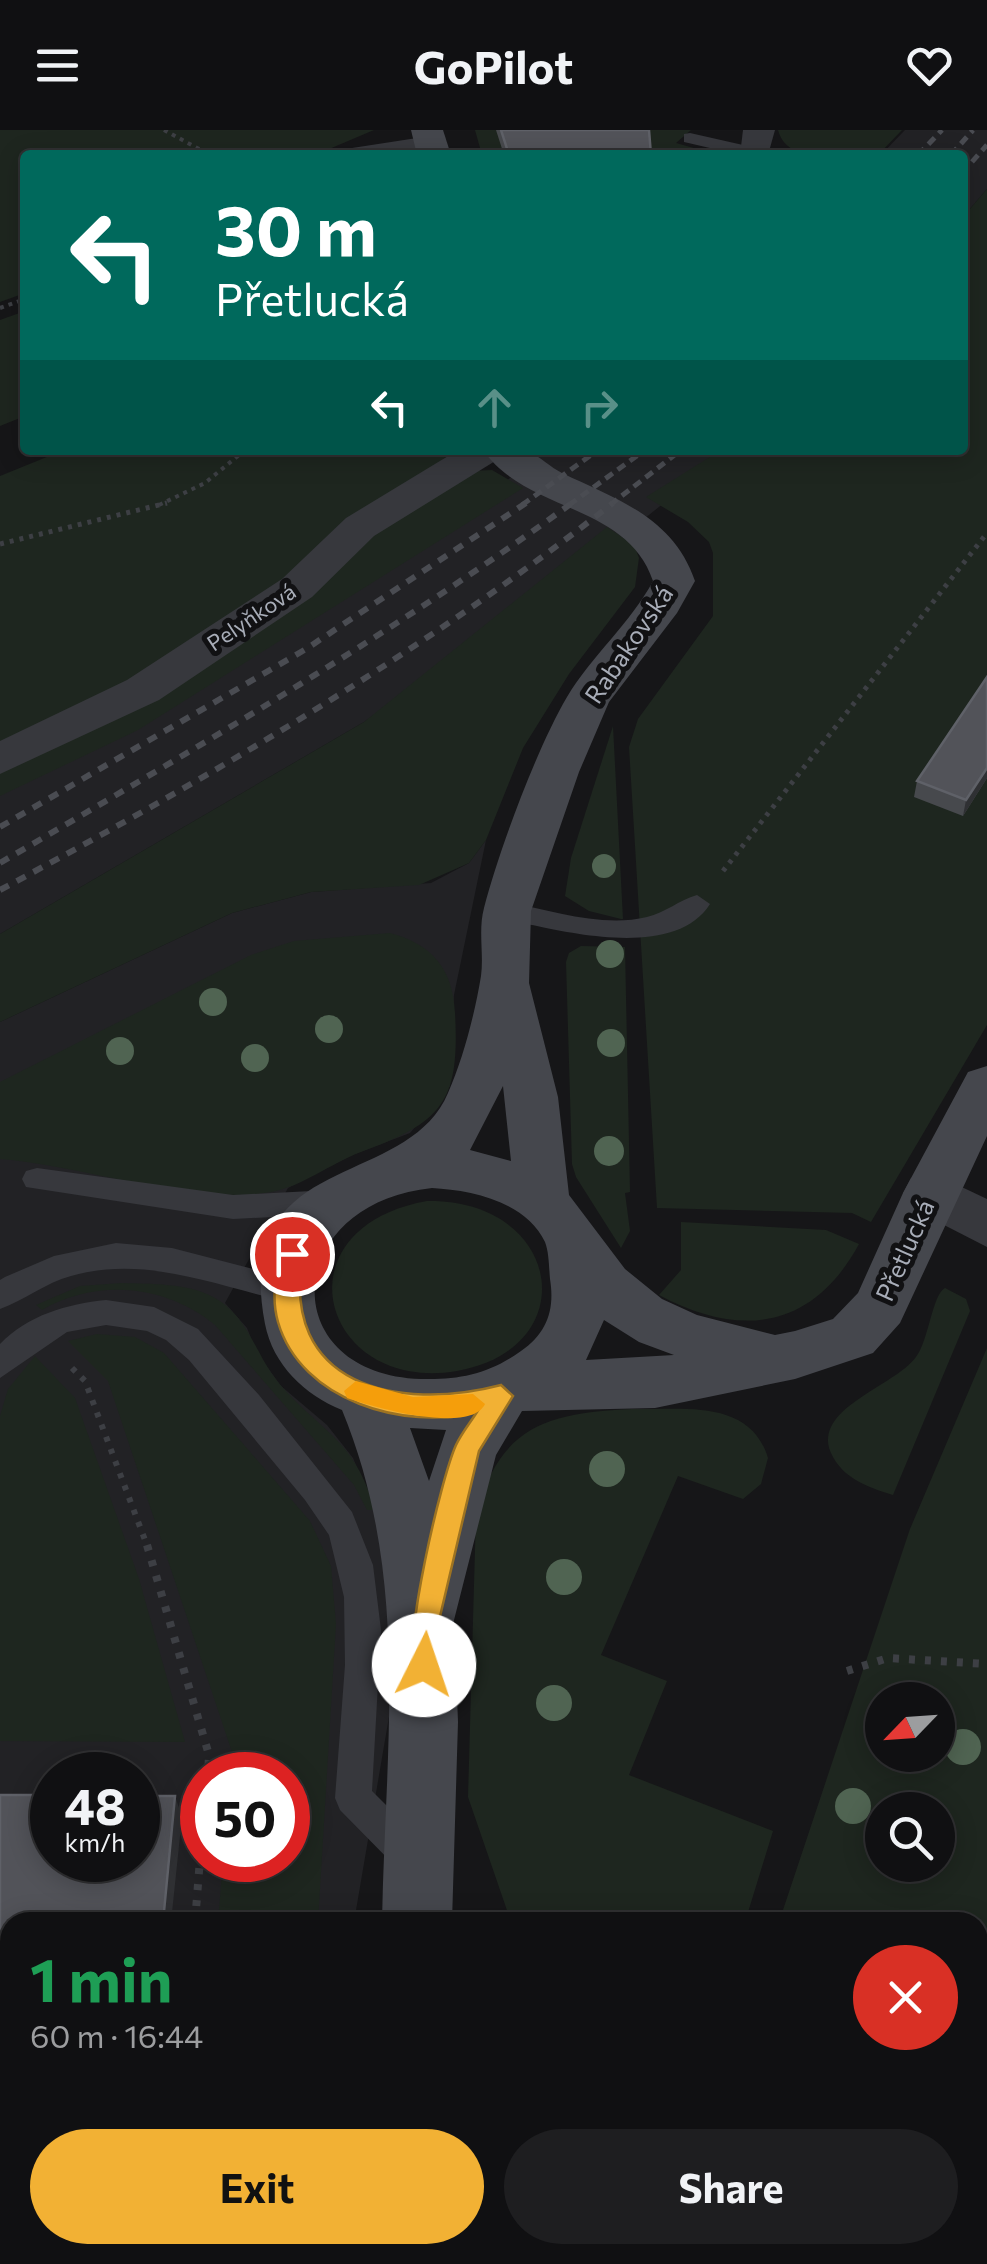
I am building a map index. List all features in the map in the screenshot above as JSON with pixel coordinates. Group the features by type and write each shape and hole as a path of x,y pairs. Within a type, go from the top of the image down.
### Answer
{"main road":[{"name":"Rabakovská","path":"396,1172 435,1151 455,1133 488,1055 506,976 507,911 588,698 662,604 674,582 666,557 623,515 539,477 509,455"},
{"name":"Rabakovská","path":"506,976 557,1219"},
{"name":"Přetlucká","path":"774,1358 686,1335 629,1308 598,1278 557,1219 512,1183 472,1171 420,1168 352,1188 330,1202 300,1238 286,1272 290,1323 310,1358 326,1373 366,1396 436,1409 510,1391 620,1387 774,1358 834,1344 865,1327 896,1273 930,1193 987,1086"},
{"name":"Přetlucká","path":"425,1625 467,1448 510,1391 556,1358 579,1322 584,1277 557,1219"},
{"name":"Přetlucká","path":"366,1396 383,1429 405,1506 425,1625 418,1893"}],"street":[{"name":"Pelyňková","path":"0,759 143,690 296,588 360,527 478,455"},
{"path":"930,1193 987,1225"}],"lane":[{"path":"690,138 758,146"},
{"path":"374,150 430,142"},
{"path":"507,911 632,932 670,924 697,904"},
{"path":"36,1178 233,1207 330,1202"},
{"path":"0,1296 40,1273 74,1264 154,1256 285,1289"},
{"path":"0,1365 64,1317 101,1310 143,1317 179,1332 273,1434 345,1533 357,1581 361,1625 353,1798 418,1893"}],"path":[{"path":"164,130 201,150"},
{"path":"0,544 165,504 205,483 239,455"},
{"path":"697,904 987,533"},
{"path":"64,1360 86,1381 136,1511 208,1752"},
{"path":"848,1671 888,1658 987,1664"},
{"path":"196,1912 198,1882"}],"shaded area":[{"path":"0,130 374,130 327,150 20,150 20,295 0,302"},
{"path":"475,130 691,130 676,143 701,150 481,150"},
{"path":"778,130 902,130 883,150 794,150"},
{"path":"905,130 987,130 987,189 968,211 968,150 886,150"},
{"path":"987,189 987,1025 871,1222 852,1213 657,1208 629,747 638,719 713,616 713,553 709,542 688,522 646,497 713,455 968,455 968,211"},
{"path":"20,313 20,418 0,426 0,320"},
{"path":"52,455 449,455 287,582 173,660 0,751 0,476"},
{"path":"542,455 724,455 614,543 364,722 0,934 0,792 496,488"},
{"path":"492,470 523,488 138,730 0,796 0,770 369,530 470,471"},
{"path":"607,527 634,545 639,558 635,587 569,674 523,748 486,840 469,863 419,885 311,892 232,913 0,1022 0,934 364,722"},
{"path":"613,726 623,919 589,911 565,896 571,858"},
{"path":"486,840 454,995 450,1086 410,1133 352,1155 288,1188 225,1303 247,1328 257,1353 281,1386 327,1425 353,1458 375,1510 398,1664 356,1912 0,1912 0,1022 232,913 311,892 431,883 469,863"},
{"path":"390,933 418,944 438,961 450,983 455,1013 456,1044 449,1089 428,1119 411,1130 294,1185 241,1195 173,1189 0,1159 0,1082 251,955 294,941"},
{"path":"581,946 625,947 630,1192 625,1193 630,1231 621,1248 576,1177 572,1164 566,962 569,953"},
{"path":"427,1201 472,1207 507,1223 530,1248 541,1277 540,1307 526,1334 498,1357 457,1371 410,1371 374,1358 348,1334 334,1305 334,1273 348,1242 379,1217"},
{"path":"681,1222 826,1230 859,1244 841,1272 820,1294 797,1309 772,1318 746,1321 718,1318 659,1295 681,1270"},
{"path":"122,1283 192,1289 225,1305 243,1324 278,1382 335,1438 357,1466 375,1510 367,1510 354,1485 215,1325 196,1312 175,1301 131,1290 86,1293 42,1310 36,1305 80,1286"},
{"path":"945,1288 966,1299 970,1311 893,1495 849,1476 831,1453 828,1437 833,1423 844,1411 916,1357 937,1299"},
{"path":"97,1334 135,1337 164,1353 310,1521 331,1566 336,1624 319,1912 219,1912 221,1882 310,1882 310,1752 232,1752 108,1381 68,1341"},
{"path":"987,1348 987,1912 782,1912 910,1529"},
{"path":"35,1356 75,1398 139,1579 185,1742 0,1741 0,1416 8,1389"},
{"path":"692,1409 730,1416 759,1439 768,1458 761,1484 743,1499 678,1476 601,1655 667,1681 629,1775 773,1831 748,1912 508,1912 468,1797 476,1514 486,1484 513,1443 531,1430 552,1421 602,1411"}],"building":[{"path":"501,130 649,130 651,150 507,150"},
{"path":"987,677 987,768 966,800 917,781"},
{"path":"0,1795 30,1795 30,1882 160,1882 160,1796 175,1796 164,1912 0,1912"}],"railway":[{"path":"923,150 942,130"},
{"path":"955,150 973,130"},
{"path":"968,166 987,145"},
{"path":"522,505 591,455"},
{"path":"569,505 638,455"},
{"path":"610,505 675,455"},
{"path":"0,827 306,649 526,503"},
{"path":"0,863 362,645 572,503"},
{"path":"0,890 315,710 467,610 613,503"}],"slow traffic":[{"path":"356,1391 413,1408 473,1404"}],"route":[{"path":"292,1254 285,1289 290,1323 310,1358 345,1386 366,1396 413,1408 457,1407 501,1396 467,1448 425,1625 424,1665"}]}
